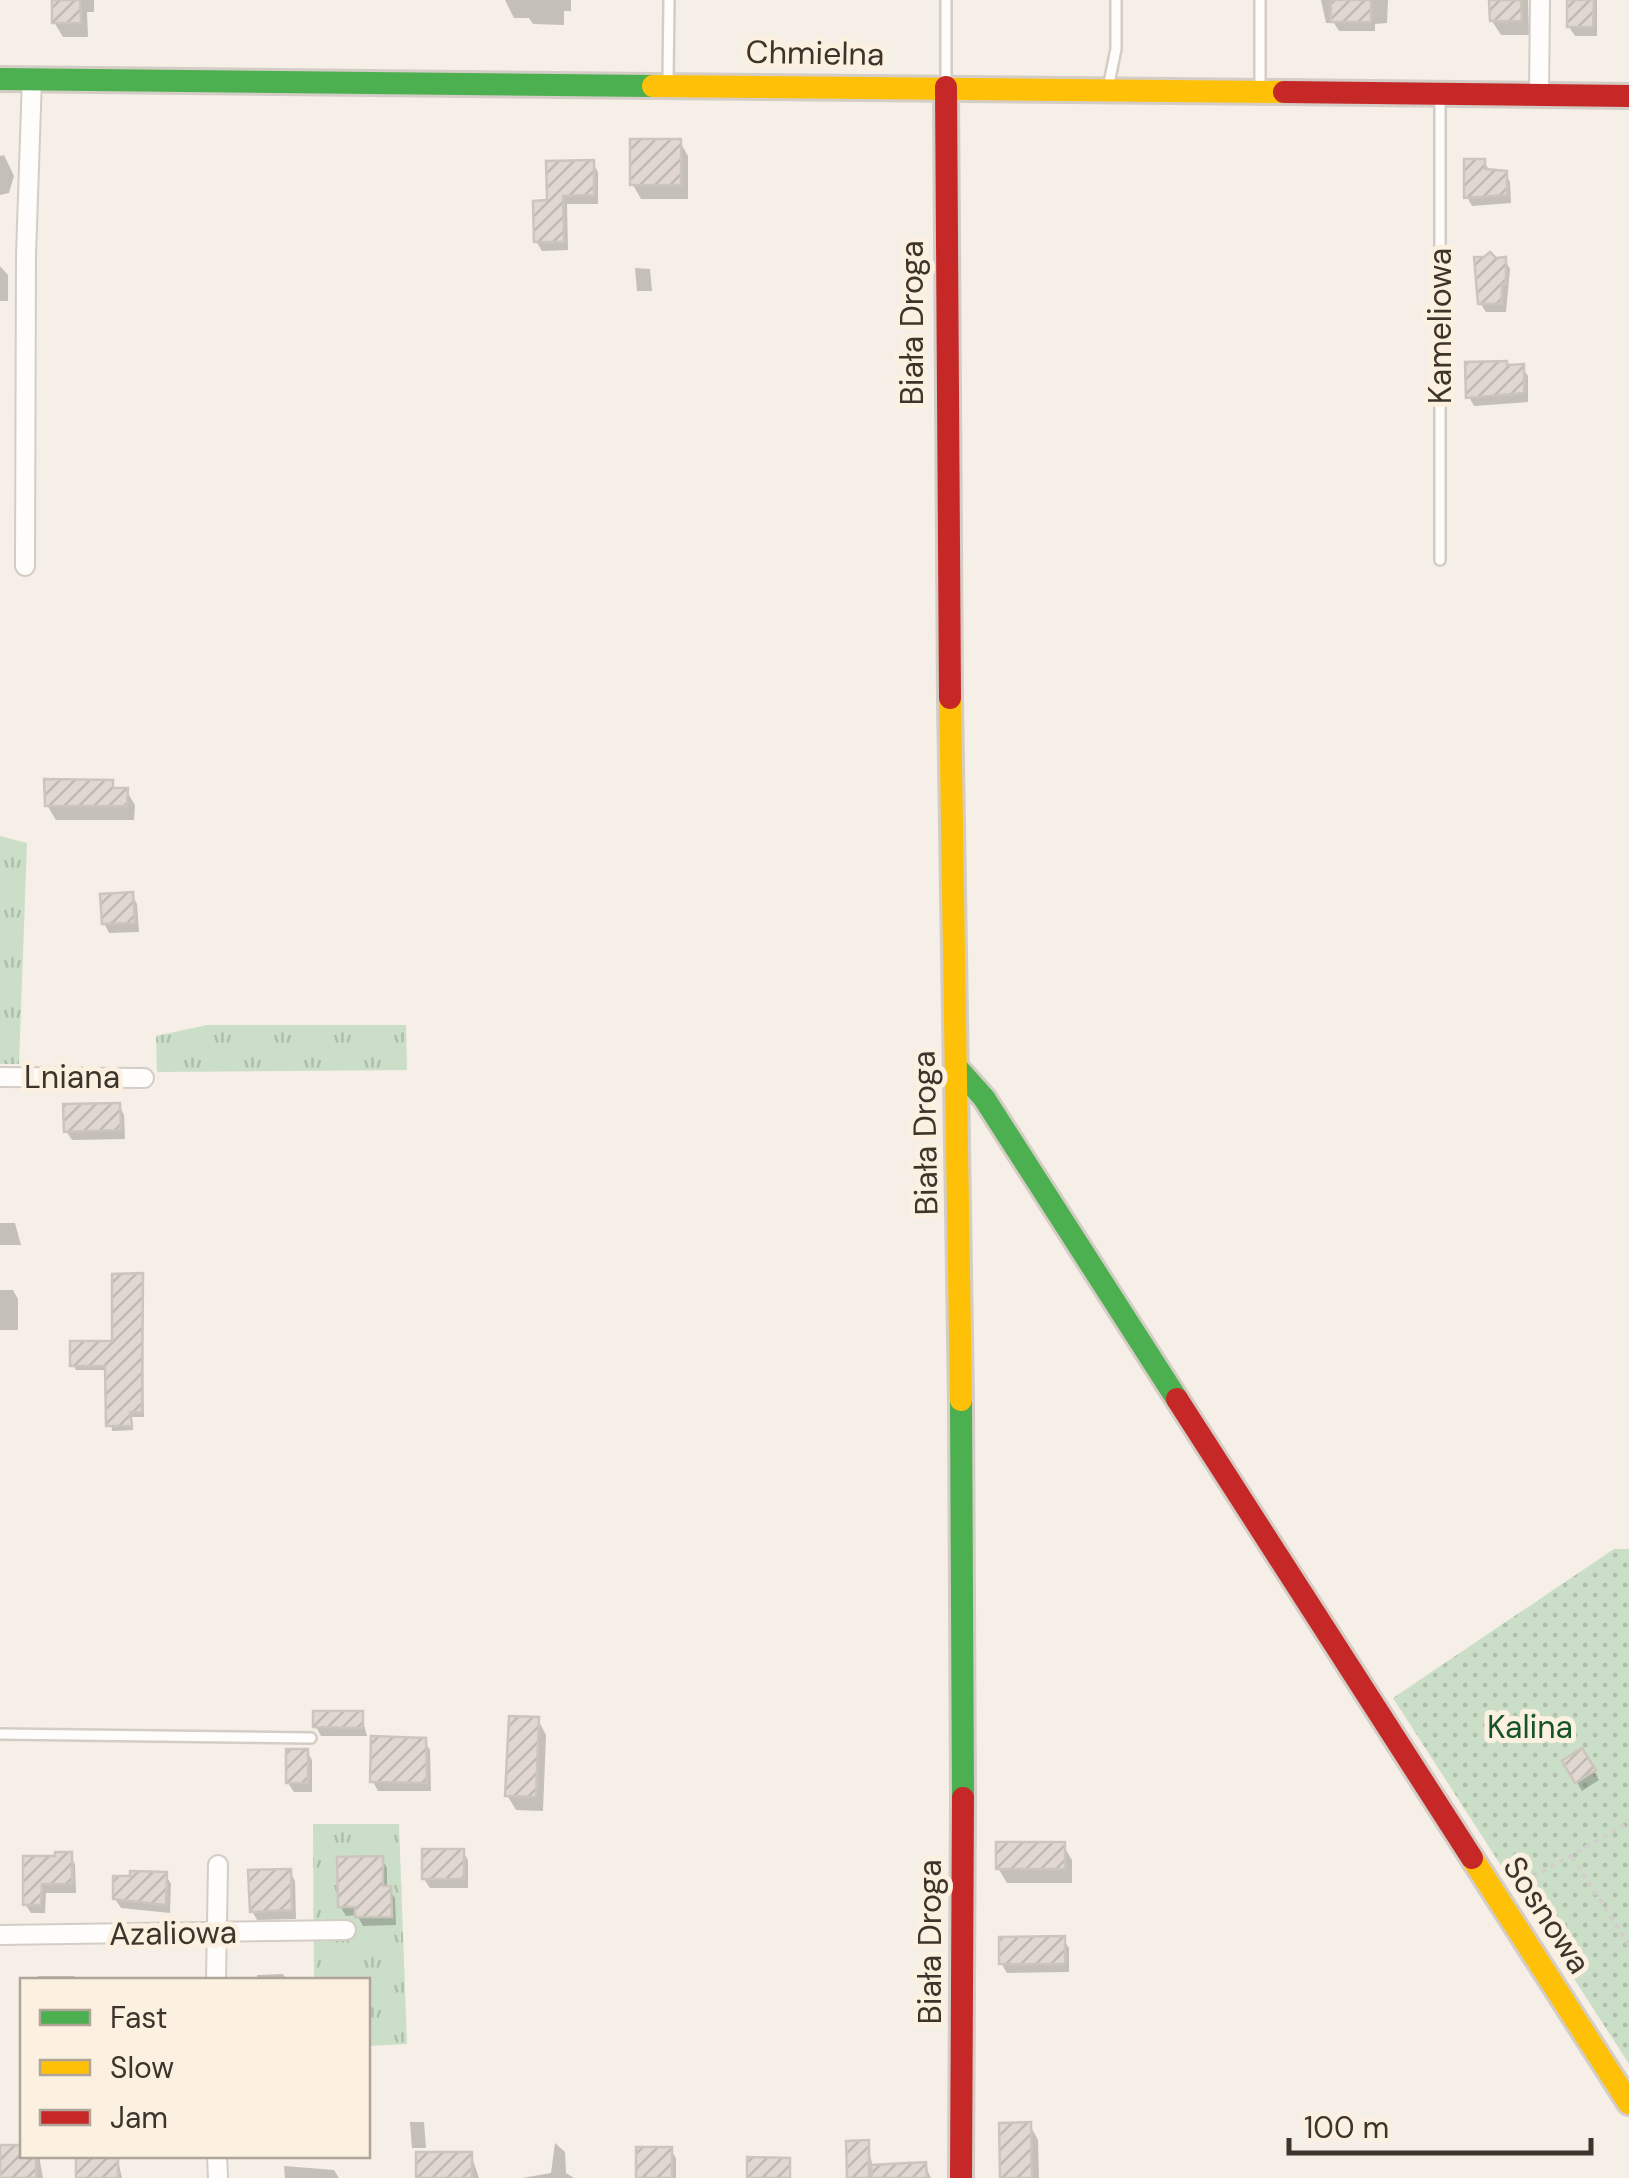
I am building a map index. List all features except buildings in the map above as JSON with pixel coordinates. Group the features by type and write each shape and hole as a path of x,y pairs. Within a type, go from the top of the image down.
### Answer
{"street":[{"path":"1540,0 1540,95"},
{"path":"25,566 26,255 32,78"},
{"name":"Chmielna","path":"0,79 1629,96"},
{"name":"Biała Droga","path":"946,87 943,285 958,1069 961,2178"},
{"name":"Sosnowa","path":"958,1069 984,1098 1629,2103"},
{"name":"Lniana","path":"0,1077 144,1078"},
{"path":"216,1978 218,1865"},
{"name":"Azaliowa","path":"0,1935 346,1930"}],"lane":[{"path":"668,0 668,84"},
{"path":"946,0 946,87"},
{"path":"1108,88 1116,49 1116,0"},
{"path":"1260,0 1260,90"},
{"name":"Kameliowa","path":"1440,92 1440,560"},
{"path":"0,1734 311,1738"}],"path":[{"path":"1497,1896 1629,1822"},
{"path":"1572,1857 1629,1945"}],"green space":[{"path":"0,836 27,843 19,1064 0,1064"},
{"path":"207,1025 406,1025 407,1070 157,1072 156,1036"},
{"name":"Kalina","path":"1614,1549 1629,1549 1629,2064 1393,1698"},
{"path":"313,1824 399,1824 407,2044 370,2046 370,1978 314,1978"}],"traffic: fast":[{"path":"0,79 653,86"},
{"path":"958,1069 984,1098 1177,1399"},
{"path":"961,1400 963,1798"}],"traffic: slow":[{"path":"653,86 1284,92"},
{"path":"950,698 961,1400"},
{"path":"1472,1858 1629,2103"}],"traffic: jam":[{"path":"946,87 950,698"},
{"path":"1284,92 1629,96"},
{"path":"1177,1399 1472,1858"},
{"path":"961,2178 963,1798"}]}
